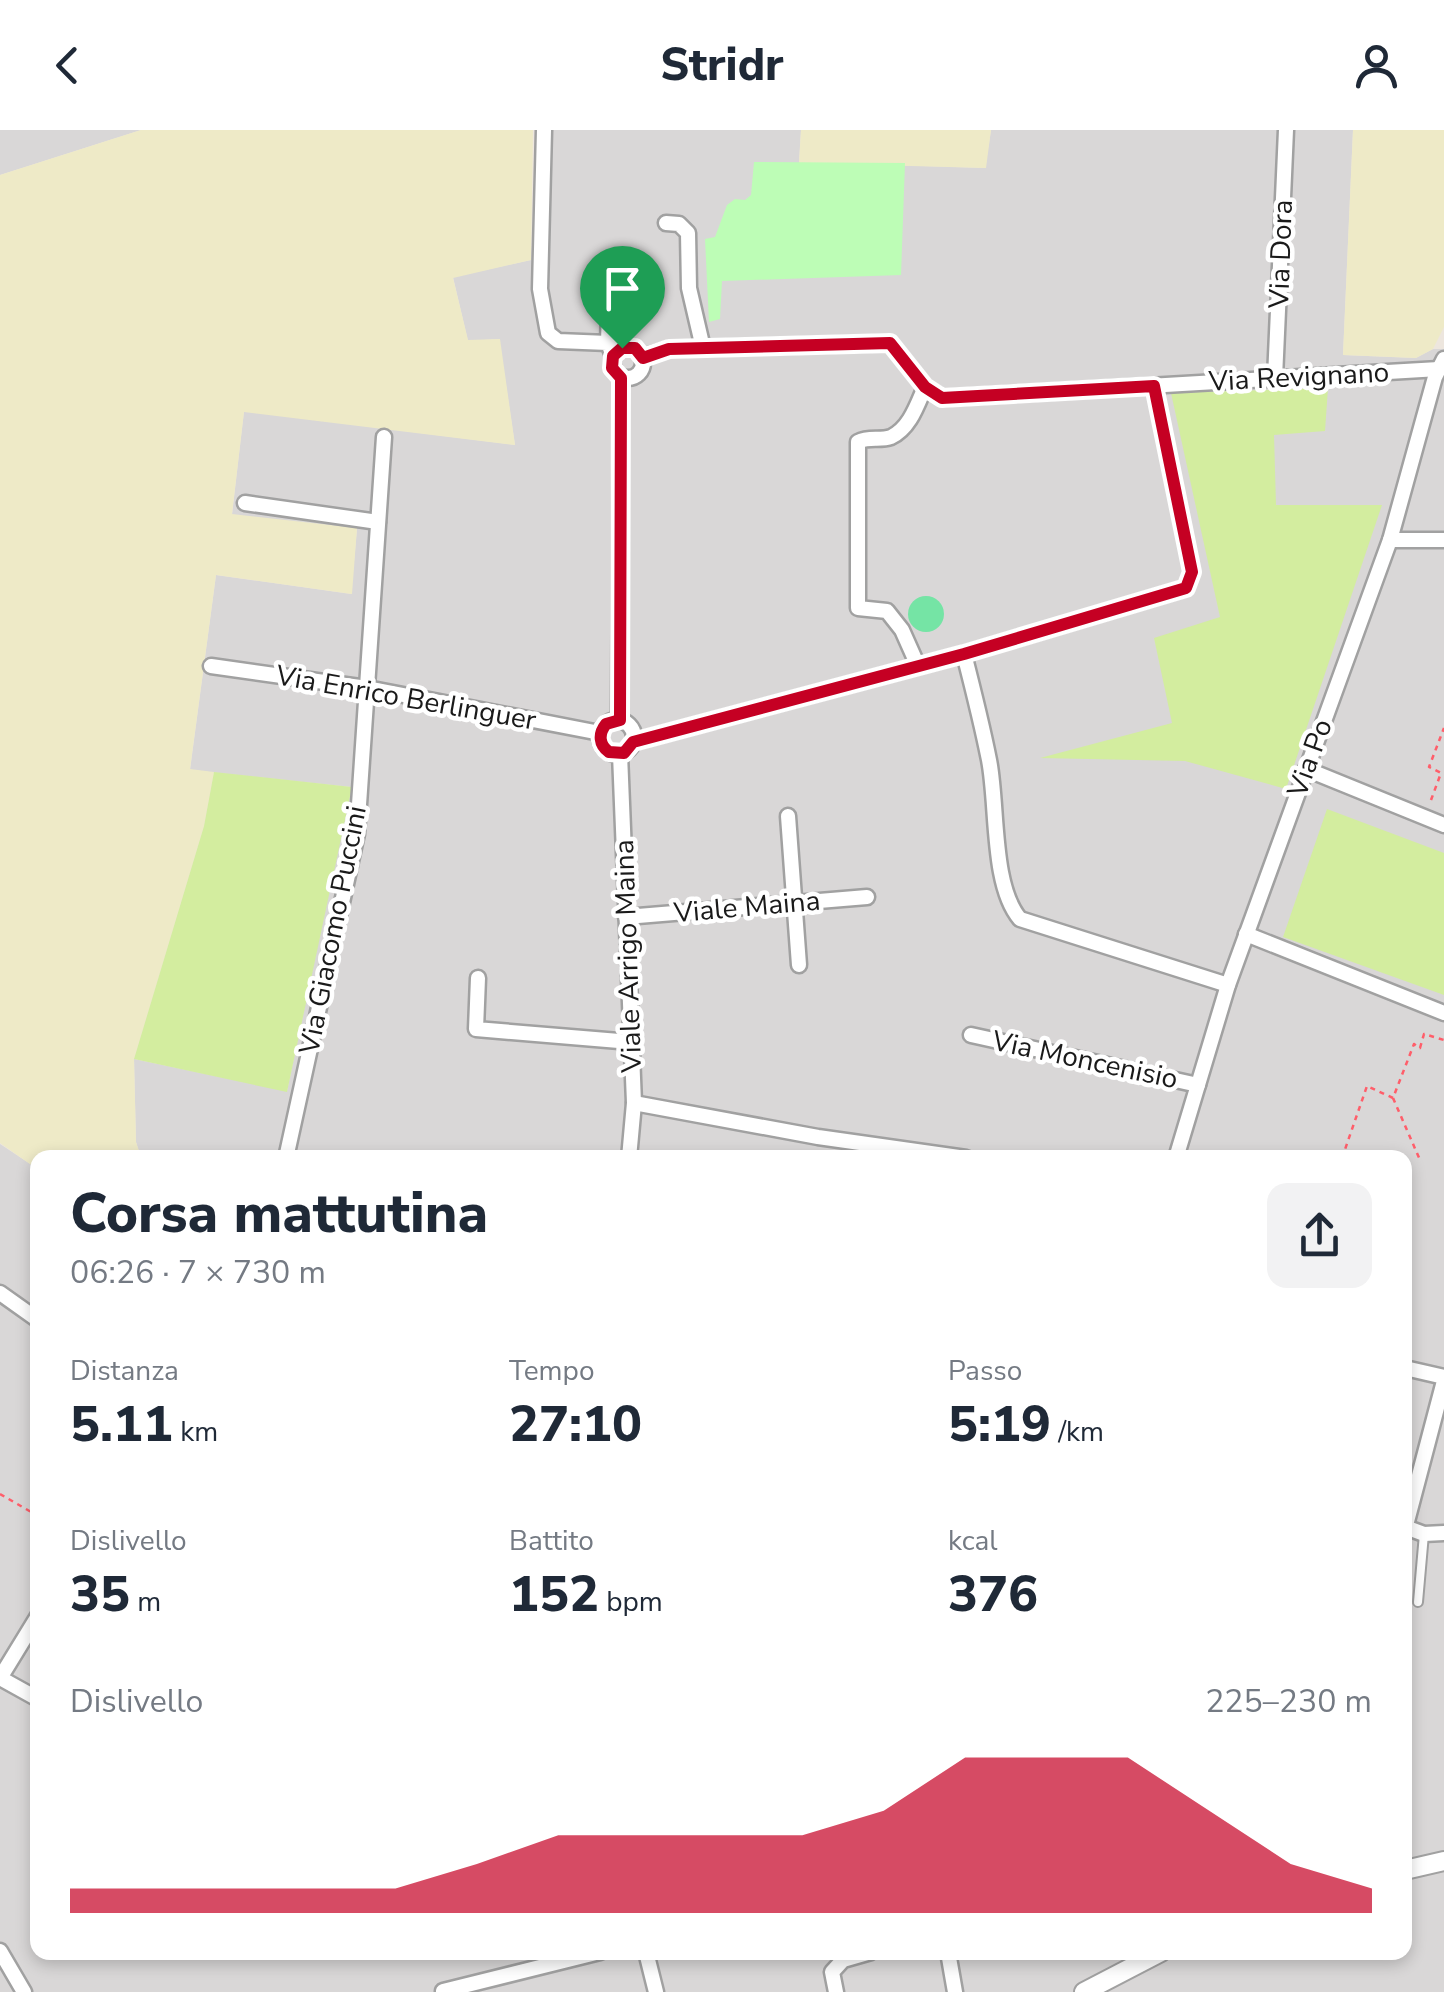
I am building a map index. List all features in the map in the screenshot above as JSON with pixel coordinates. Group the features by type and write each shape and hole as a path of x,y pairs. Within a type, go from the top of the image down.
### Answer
{"street":[{"path":"544,130 540,289 548,334 558,341 611,350 635,348 643,358 642,370 634,378 621,378"},
{"name":"Via Dora","path":"1276,378 1286,130"},
{"path":"666,222 679,224 688,233 689,288 702,348"},
{"path":"610,273 612,368 621,378 620,720 633,731 633,742 620,754 604,749 600,733 606,724 620,720"},
{"path":"643,358 669,349 890,343 925,387 908,423 890,438 865,438 858,442 858,608 888,611 902,630 918,666"},
{"name":"Via Revignano","path":"925,387 942,398 1442,364"},
{"name":"Via Po","path":"1178,1150 1228,985 1390,540 1442,364"},
{"name":"Via Giacomo Puccini","path":"288,1150 357,834 384,437"},
{"path":"245,503 378,522"},
{"path":"1390,540 1444,540"},
{"path":"633,742 964,654 1186,588"},
{"path":"964,654 990,764 1003,878 1013,911 1020,919 1228,985"},
{"name":"Via Enrico Berlinguer","path":"211,666 367,688 600,733"},
{"name":"Viale Arrigo Maina","path":"620,754 634,1103 630,1150"},
{"path":"1306,769 1444,825"},
{"path":"788,816 799,965"},
{"name":"Viale Maina","path":"626,918 867,897"},
{"path":"1246,934 1444,1014"},
{"path":"478,978 476,1028 632,1042"},
{"name":"Via Moncenisio","path":"971,1035 1198,1085"},
{"path":"634,1103 910,1150"},
{"path":"0,1293 30,1314"},
{"path":"1412,1370 1444,1379 1412,1505"},
{"path":"1412,1531 1444,1533"},
{"path":"30,1629 0,1678 30,1695"},
{"path":"1412,1868 1444,1861"},
{"path":"0,1951 24,1992"},
{"path":"443,1991 568,1960"},
{"path":"648,1960 656,1992"},
{"path":"836,1992 832,1972 843,1960"},
{"path":"949,1960 955,1992"},
{"path":"1084,1992 1146,1960"}],"lane":[{"path":"1418,1602 1424,1534"}],"path":[{"path":"1154,386 1192,572 1186,588"},
{"path":"1424,817 1440,773 1429,767 1444,728"},
{"path":"1393,1098 1414,1044 1420,1048 1424,1034 1444,1040"},
{"path":"1345,1150 1367,1086 1393,1098 1420,1160"},
{"path":"0,1494 30,1511"}],"shaded area":[{"path":"0,130 141,130 0,175"},
{"path":"141,130 533,130 531,260 453,278 468,340 500,339 515,445 244,412 232,514 357,528 352,594 216,575 190,769 214,772 204,826 134,1059 139,1150 30,1150 30,1164 0,1143 0,175"},
{"path":"540,130 801,130 799,162 985,168 991,130 1353,130 1343,355 1416,358 1433,349 1444,349 1444,1992 0,1992 0,1144 30,1164 30,1960 1412,1960 1412,1150 138,1150 134,1059 287,1091 351,787 190,770 216,575 351,594 357,529 232,515 244,411 515,445 499,339 468,341 453,277 531,260"},
{"path":"801,130 991,130 986,168 799,163"},
{"path":"1353,130 1444,130 1444,327 1433,349 1416,358 1343,355"}],"green space":[{"path":"754,162 905,163 901,275 722,281 720,319 709,322 705,239 715,237 727,205 751,195"},
{"path":"1328,388 1325,431 1274,435 1276,505 1382,505 1286,789 1185,761 1040,758 1172,723 1154,638 1220,617 1171,393"},
{"path":"926,596 939,601 944,614 939,627 926,632 913,627 908,614 913,601"},
{"path":"214,772 352,787 287,1092 134,1059 204,826"},
{"path":"1327,809 1444,853 1444,995 1283,937"}],"route":[{"path":"890,343 925,387 942,398 1154,386 1192,572 1186,588 964,654 633,742 624,753 609,752 601,744 600,733 606,724 620,720 621,378 612,368 613,356 622,348 635,348 643,358 669,349 890,343"}]}
